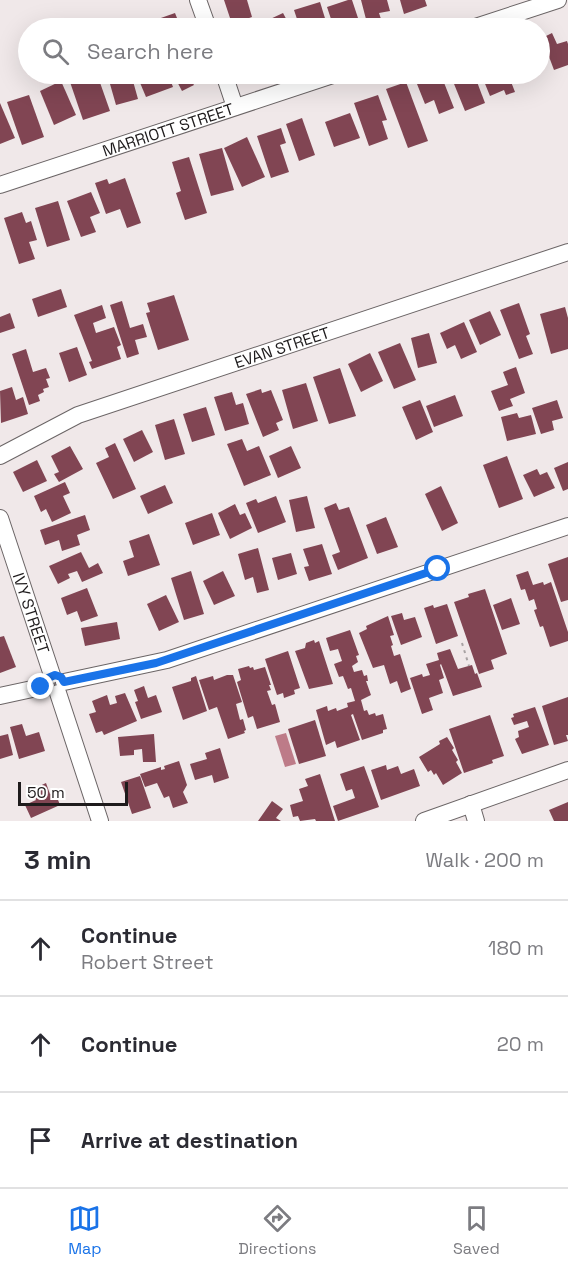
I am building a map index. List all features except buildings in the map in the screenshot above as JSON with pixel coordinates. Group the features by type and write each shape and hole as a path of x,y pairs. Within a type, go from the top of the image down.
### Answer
{"street":[{"path":"198,0 204,18"},
{"path":"503,18 558,0"},
{"path":"227,84 235,107"},
{"name":"MARRIOTT STREET","path":"0,185 305,84"},
{"name":"EVAN STREET","path":"0,456 78,415 568,252"},
{"name":"IVY STREET","path":"0,518 100,821"},
{"path":"0,696 156,663 568,526"},
{"path":"424,821 568,770"},
{"path":"471,804 476,821"}],"path":[{"path":"462,643 469,666"}],"shaded area":[{"path":"286,733 296,764 285,767 275,736"}],"route":[{"path":"41,687 46,686 48,678 55,675 61,677 64,682 156,663 438,569"}]}
